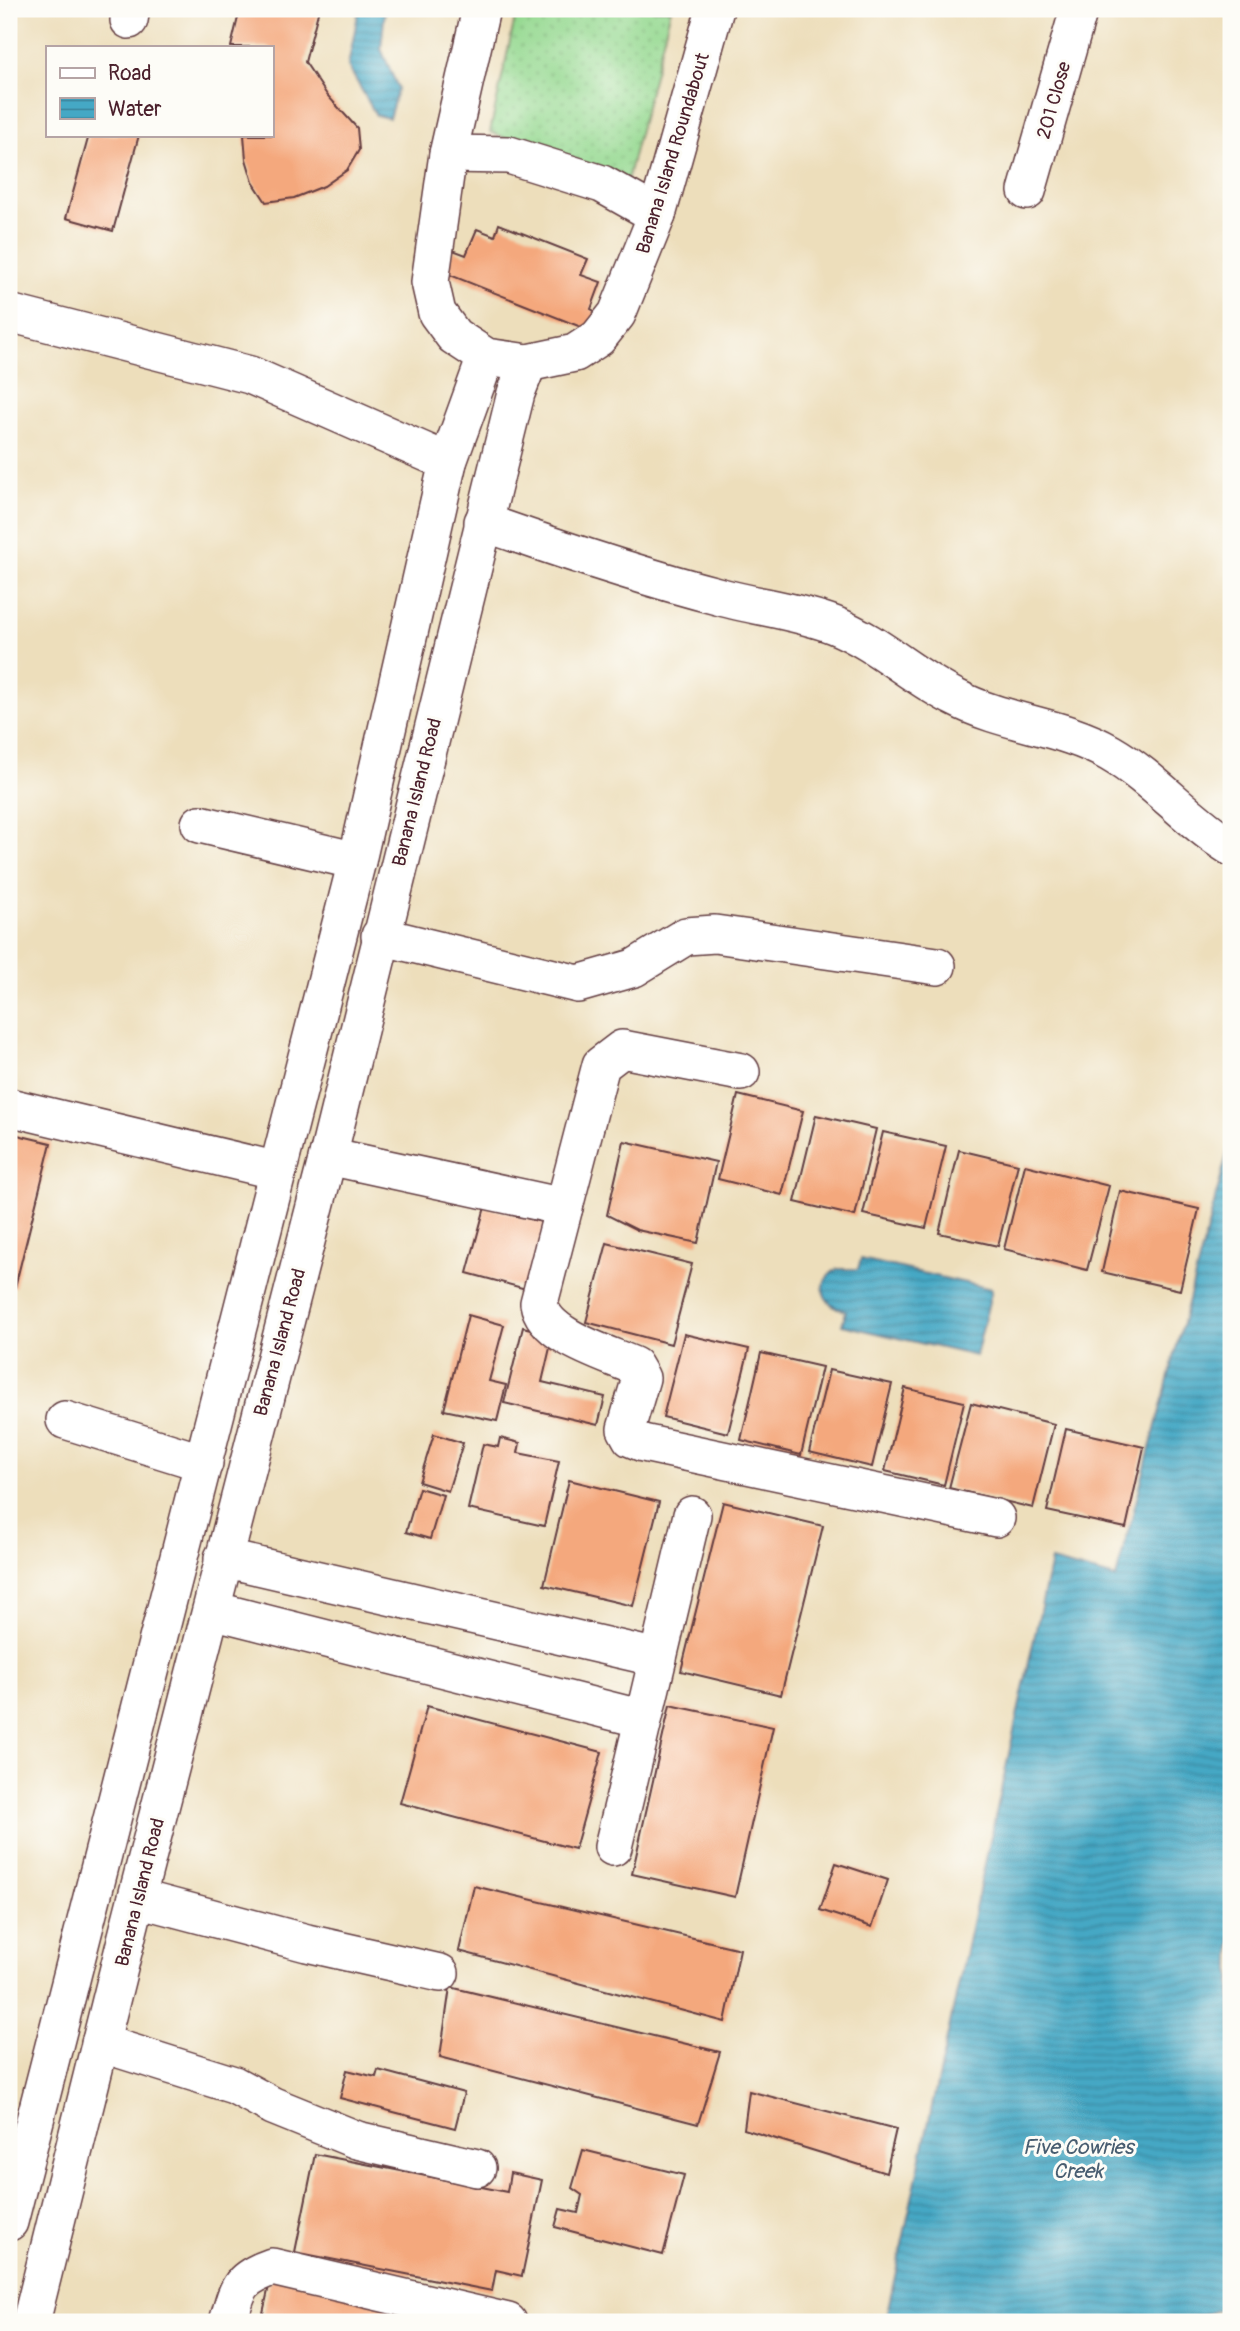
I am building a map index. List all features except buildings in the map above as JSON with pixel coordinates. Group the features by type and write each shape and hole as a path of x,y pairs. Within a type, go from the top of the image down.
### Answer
{"street":[{"name":"Banana Island Roundabout","path":"481,9 448,154 430,282 437,313 454,337 486,357 528,363 575,353 598,338 617,314 657,215 715,9"},
{"name":"201 Close","path":"1027,191 1079,9"},
{"path":"448,154 509,155 601,184 657,215"},
{"path":"9,313 250,375 448,462"},
{"path":"9,2222 356,861 448,462 486,357"},
{"name":"Banana Island Road","path":"32,2322 223,1558 328,1156 380,936 516,393 528,363"},
{"path":"484,522 582,558 722,597 800,614 857,634 955,698 988,713 1056,730 1109,752 1137,770 1231,847"},
{"path":"200,824 356,861"},
{"path":"380,936 578,984 634,968 686,936 715,934 937,967"},
{"path":"741,1072 622,1049 610,1055 601,1065 539,1303 541,1314 555,1329 634,1366 639,1372 641,1378 626,1429 631,1438 656,1446 996,1518"},
{"path":"9,1107 278,1171"},
{"path":"328,1156 564,1206"},
{"path":"65,1420 204,1463"},
{"path":"613,1847 692,1515"},
{"path":"223,1558 658,1658"},
{"path":"212,1610 643,1720"},
{"path":"137,1898 307,1943 440,1973"},
{"path":"100,2043 233,2085 273,2106 357,2140 477,2168"},
{"path":"228,2322 240,2284 253,2273 272,2267 442,2315 508,2322"}],"green space":[{"path":"517,9 671,9 625,188 490,132"}],"water":[{"path":"359,9 385,9 381,49 398,88 389,118 376,115 348,66"},
{"name":"Five Cowries Creek","path":"1231,1139 1231,2306 1179,2322 885,2322 1051,1561 1116,1578"},
{"path":"861,1259 992,1289 976,1356 842,1325 846,1311 831,1304 823,1287 825,1281 837,1269 858,1269"}]}
